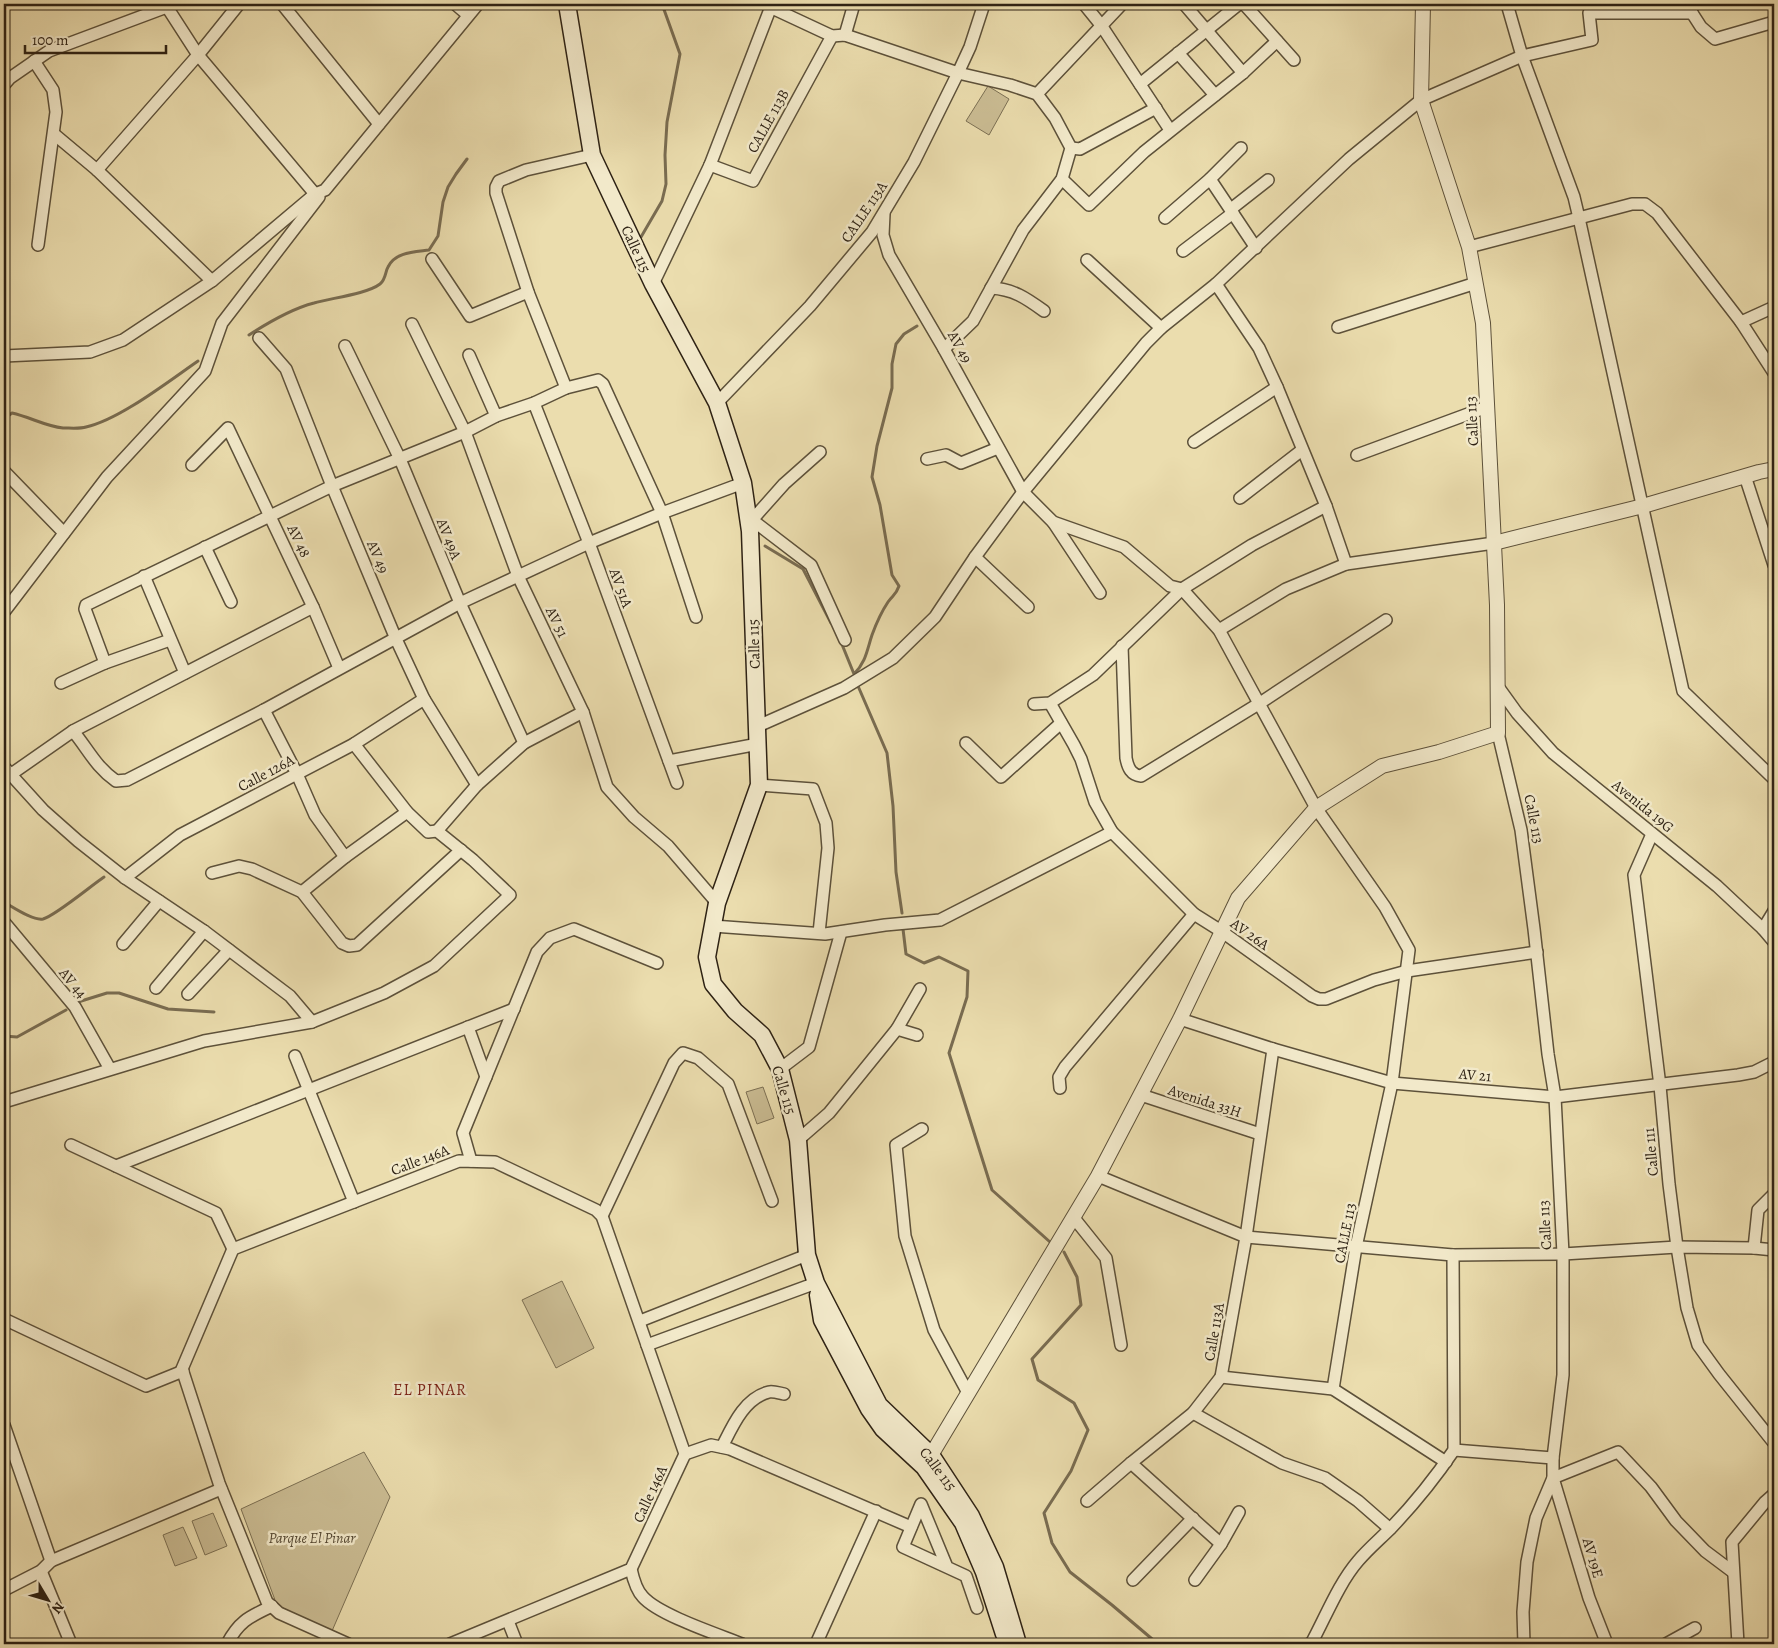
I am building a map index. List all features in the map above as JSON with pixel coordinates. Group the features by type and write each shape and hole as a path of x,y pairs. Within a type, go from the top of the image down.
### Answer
{"main road":[{"name":"Calle 115","path":"567,4 592,155 653,284 717,403 743,483 750,518 759,785 717,903 707,957 713,984 734,1011 762,1035 780,1069 798,1140 807,1255 816,1283 822,1320 869,1409 883,1429 927,1461 971,1516 995,1567 1018,1644"},
{"name":"Calle 115","path":"927,1461 963,1523 984,1572 1007,1644"}],"street":[{"path":"97,170 240,4"},
{"path":"282,4 380,124"},
{"path":"455,4 468,15"},
{"path":"4,612 107,477 206,371 222,323 320,192 380,124 478,4"},
{"path":"845,35 854,4"},
{"name":"CALLE 113A","path":"717,403 810,306 872,232 914,162 958,73 970,48 984,4"},
{"path":"1084,4 1101,25 1170,130"},
{"path":"1036,94 1122,4"},
{"path":"1184,4 1243,73"},
{"path":"1140,84 1239,4"},
{"path":"1244,4 1294,60"},
{"name":"Calle 113","path":"1423,4 1421,100 1469,247 1483,323 1494,543 1499,688 1498,733 1521,830 1548,1054 1555,1097 1563,1254 1563,1375 1552,1458 1554,1478 1536,1518 1527,1562 1523,1612 1524,1644"},
{"path":"1507,4 1522,56 1574,197 1683,691 1774,779"},
{"path":"4,85 10,78 49,51 170,6 198,55 320,192"},
{"path":"653,284 710,165 772,6 832,36 845,35 958,73 1036,94 1055,118 1071,148 1062,179 1023,230 973,321 944,349"},
{"path":"758,726 844,688 893,658 935,617 1023,492 1146,343 1256,248 1349,159 1421,100 1522,56 1592,40 1589,13 1693,8 1702,27 1715,39 1774,22"},
{"name":"CALLE 113B","path":"710,165 753,180 832,36"},
{"path":"1062,179 1089,205 1144,152 1243,73 1278,41"},
{"path":"1178,53 1215,95"},
{"path":"34,61 52,90 56,112 38,245"},
{"path":"1071,148 1080,149 1156,108"},
{"path":"54,134 97,170 212,281"},
{"path":"1165,218 1210,179 1241,148"},
{"path":"566,388 528,292 496,193 496,187 499,181 526,170 592,155"},
{"path":"1210,179 1256,248"},
{"path":"1183,251 1268,180"},
{"path":"4,356 90,352 123,340 212,281 320,192"},
{"path":"1469,247 1632,204 1645,204 1657,213 1741,322 1774,373"},
{"name":"AV 49","path":"884,214 883,234 889,255 944,349 1023,492 1053,522"},
{"path":"432,259 470,316 528,292"},
{"path":"1087,260 1162,328"},
{"path":"1338,327 1476,282"},
{"path":"1216,284 1258,348 1277,387 1326,506 1346,564"},
{"path":"990,288 1004,289 1024,297 1044,311"},
{"path":"1741,322 1774,307"},
{"name":"AV 51","path":"412,324 465,432 518,576 583,712 608,787 634,817 668,846 717,903"},
{"name":"AV 49","path":"259,338 286,369 332,486 396,639 424,699 477,785"},
{"name":"AV 49A","path":"345,346 400,459 460,603 524,743"},
{"path":"469,355 496,416"},
{"path":"105,663 85,610 86,605 332,486 465,432 496,416 534,403 566,388 598,380 603,384 662,513 696,617"},
{"path":"1194,442 1277,387"},
{"name":"AV 51A","path":"534,403 589,543 677,783"},
{"path":"1357,455 1487,407"},
{"name":"AV 48","path":"192,465 228,428 313,607 339,668"},
{"path":"926,459 946,455 961,463 998,448"},
{"path":"1240,498 1302,450"},
{"path":"820,452 750,518 811,565 845,640"},
{"path":"1219,630 1286,589 1346,564 1494,543 1643,506 1774,469"},
{"path":"4,472 64,533"},
{"path":"1745,476 1774,565"},
{"path":"72,731 81,741 89,755 116,781 127,780 264,710 460,603 589,543 743,483"},
{"path":"1034,704 1050,703 1093,675 1182,589 1252,545 1326,506"},
{"path":"1053,522 1124,547 1170,586 1182,589"},
{"path":"1053,522 1100,593"},
{"path":"205,547 231,602"},
{"path":"976,557 1028,607"},
{"path":"144,576 185,673"},
{"name":"CALLE 113","path":"1182,589 1219,630 1316,808 1389,915 1408,950 1407,971 1392,1083 1356,1247 1333,1389"},
{"path":"312,1022 290,996 204,931 125,878 64,829 43,810 7,771 72,731 313,607"},
{"path":"1122,646 1126,758 1131,771 1136,776 1141,776 1148,774 1260,703 1386,620"},
{"path":"61,683 105,663 170,640"},
{"name":"Avenida 19G","path":"1499,688 1517,713 1553,753 1716,886 1763,929 1774,942"},
{"name":"Calle 126A","path":"125,878 180,835 354,744 424,699"},
{"name":"AV 26A","path":"1050,703 1081,759 1100,812 1112,832 1194,914 1312,996 1326,999 1374,980 1407,971 1537,952"},
{"path":"264,710 297,774 315,815 345,857"},
{"path":"354,744 407,812 428,832 437,831 477,785 524,743 583,712"},
{"path":"966,743 1001,777 1061,724"},
{"path":"927,1461 1098,1176 1180,1018 1238,898 1316,808 1382,766 1439,752 1498,733"},
{"path":"669,761 758,744"},
{"path":"759,785 813,789 826,823 828,848 819,933"},
{"path":"302,892 345,857 407,812"},
{"path":"4,1102 204,1041 312,1022 384,993 434,966 510,895 474,860 437,831"},
{"path":"713,926 819,933 841,932 947,918 1112,832"},
{"name":"Calle 111","path":"1652,834 1634,875 1660,1086 1668,1184 1687,1308 1698,1344 1719,1374 1774,1441"},
{"path":"212,873 240,866 252,869 302,892 342,943 349,946 357,945 460,850"},
{"path":"123,944 159,901"},
{"path":"1763,929 1774,911"},
{"path":"1060,1088 1059,1077 1065,1067 1194,914"},
{"name":"AV 44","path":"6,929 74,1007 110,1069"},
{"path":"470,1161 463,1133 537,952 550,938 574,929 657,963"},
{"path":"156,988 204,931"},
{"path":"780,1069 809,1047 841,932"},
{"path":"188,994 229,950"},
{"path":"798,1140 829,1114 897,1029 920,989"},
{"path":"116,1166 514,1009"},
{"name":"AV 21","path":"1180,1018 1273,1049 1392,1083 1555,1097 1660,1086 1738,1075 1754,1072 1774,1062"},
{"path":"468,1027 486,1077"},
{"path":"897,1029 917,1034"},
{"name":"Calle 113A","path":"1087,1502 1131,1463 1193,1413 1221,1377 1246,1237 1273,1049"},
{"path":"602,1216 674,1063 683,1053 698,1058 728,1084 772,1201"},
{"path":"295,1056 354,1202"},
{"name":"Avenida 33H","path":"1141,1095 1260,1134"},
{"path":"922,1129 896,1145 905,1236 934,1330 968,1393"},
{"path":"71,1145 216,1213 233,1249 182,1368 221,1489 267,1602 279,1613 348,1644"},
{"name":"Calle 146A","path":"233,1249 459,1161 495,1162 596,1210 602,1216 685,1454 631,1569"},
{"path":"1098,1176 1246,1237 1452,1256 1563,1254 1677,1248 1754,1248 1774,1250"},
{"path":"1754,1248 1758,1210 1774,1194"},
{"path":"1074,1218 1106,1258 1121,1346"},
{"path":"640,1321 807,1255"},
{"path":"1314,1643 1346,1578 1358,1561 1390,1529 1437,1475 1454,1450 1452,1256"},
{"path":"647,1345 816,1283"},
{"path":"4,1319 146,1386 183,1371"},
{"path":"1221,1377 1333,1389 1446,1462"},
{"path":"722,1447 738,1415 759,1396 770,1392 784,1394"},
{"path":"1193,1413 1282,1463 1325,1478 1358,1501 1390,1529"},
{"path":"4,1425 51,1561"},
{"path":"685,1454 711,1445 730,1449 911,1527"},
{"path":"1454,1450 1552,1458"},
{"path":"1554,1478 1618,1452 1651,1487 1676,1521 1705,1551 1733,1572"},
{"path":"1131,1463 1221,1544"},
{"name":"AV 19E","path":"1554,1478 1589,1598 1608,1644"},
{"path":"4,1575 8,1587 41,1571 51,1561 221,1489"},
{"path":"1738,1644 1732,1542 1765,1502 1774,1494"},
{"path":"947,1567 921,1504 902,1546 966,1576 978,1608"},
{"path":"816,1644 876,1511"},
{"path":"1195,1580 1221,1544 1239,1512"},
{"path":"1133,1580 1192,1518"},
{"path":"450,1644 631,1569 634,1582 642,1596 652,1606 742,1644"},
{"path":"41,1571 71,1644"},
{"path":"227,1644 235,1629 249,1617 272,1606"},
{"path":"508,1621 517,1644"},
{"path":"1666,1644 1695,1628"}],"green space":[{"path":"988,86 1009,99 989,135 966,121"},
{"path":"763,1087 774,1118 757,1124 746,1092"},
{"path":"562,1281 594,1348 556,1368 522,1300"},
{"name":"Parque El Pinar","path":"364,1452 390,1497 332,1631 283,1608 275,1600 241,1509"},
{"path":"213,1513 227,1546 205,1555 192,1521"},
{"path":"183,1527 197,1558 175,1566 163,1535"}],"waterway":[{"path":"641,237 662,201 666,184 667,122 680,54 662,4"},
{"path":"249,335 289,312 321,301 358,293 374,287 382,282 388,267 395,258 411,252 429,250 438,236 443,202 448,187 467,159"},
{"path":"841,642 854,674 864,660 881,613 899,586 892,575 880,505 872,477 877,446 892,388 892,364 896,344 904,334 917,326"},
{"path":"4,419 12,413 56,427 86,427 113,417 159,389 198,361"},
{"path":"765,546 803,569 831,623"},
{"path":"858,686 887,753 893,806 896,872 902,913"},
{"path":"4,902 29,916 43,919 64,907 104,877"},
{"path":"903,929 906,954 924,963 939,957 968,971 967,997 949,1053 992,1190 1050,1242"},
{"path":"78,1002 107,993 119,993 168,1009 214,1012"},
{"path":"4,1036 17,1037 66,1010"},
{"path":"1064,1252 1077,1277 1081,1305 1032,1359 1038,1380 1074,1403 1088,1430 1071,1471 1044,1513 1052,1543 1070,1572 1158,1644"}],"district":[{"name":"EL PINAR","path":"430,1390"}]}
